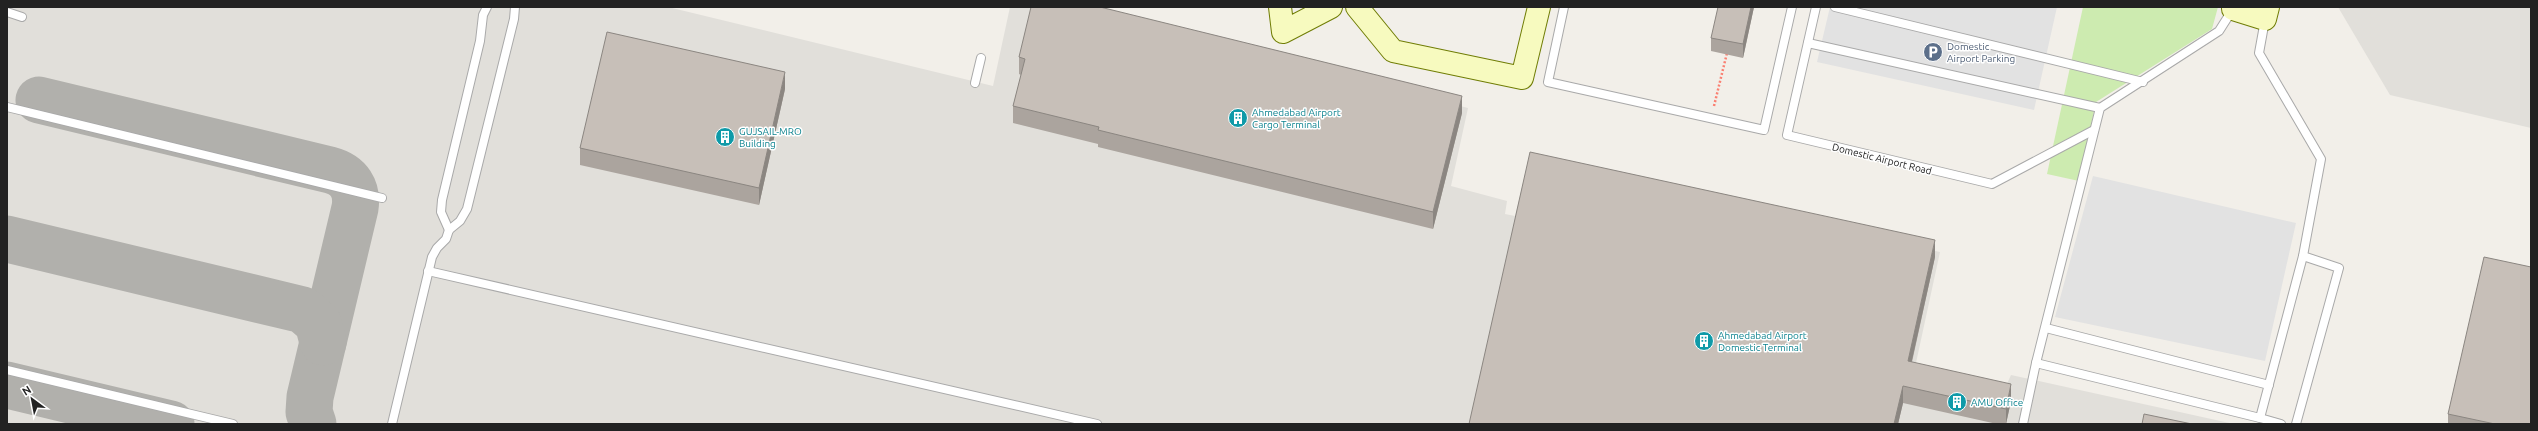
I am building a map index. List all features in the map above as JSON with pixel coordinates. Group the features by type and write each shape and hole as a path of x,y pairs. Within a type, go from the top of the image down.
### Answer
{"street":[{"path":"1280,7 1282,32 1331,7"},
{"path":"1357,7 1393,51 1522,78 1539,7"},
{"path":"2233,8 2266,13"}],"lane":[{"path":"449,230 441,212 442,200 480,41 483,15 488,7"},
{"path":"392,424 428,271 434,252 446,239 449,230 460,221 467,209 514,19 515,7"},
{"path":"1564,7 1548,82 1764,130 1792,7"},
{"name":"Domestic Airport Road","path":"1816,7 1787,135 1992,184 2094,130"},
{"path":"1835,7 2143,82"},
{"path":"2023,424 2036,363 2100,108 2143,82 2219,32 2233,8"},
{"path":"7,12 22,17"},
{"path":"2260,418 2303,256 2321,159 2259,53 2266,13"},
{"path":"1808,43 2100,108"},
{"path":"975,83 981,58"},
{"path":"7,108 382,198"},
{"path":"2296,424 2339,268 2303,256"},
{"path":"428,271 1097,424"},
{"path":"2046,328 2269,385"},
{"path":"2036,363 2281,424"},
{"path":"7,370 232,424"}],"path":[{"path":"1711,119 1729,47"}],"shaded area":[{"path":"7,7 668,7 993,86 1010,7 1072,7 1468,108 1451,186 1507,201 1505,214 1515,216 1528,163 1940,252 1911,386 1997,406 2011,375 2234,424 7,424"},
{"name":"Domestic Airport Parking","path":"1830,7 2057,7 2034,110 1817,62"},
{"path":"2338,7 2531,7 2531,128 2390,95"},
{"path":"2093,176 2296,223 2265,361 2055,317"}],"green space":[{"path":"2083,7 2218,7 2212,29 2096,102 2079,181 2047,174"}],"building":[{"name":"Ahmedabad Airport Cargo Terminal","path":"1031,7 1100,7 1462,96 1433,212 1098,130 1099,127 1013,106 1025,59 1019,57"},
{"path":"1718,7 1751,7 1743,44 1711,38"},
{"path":"607,32 785,72 759,188 580,148"},
{"name":"Ahmedabad Airport Domestic Terminal","path":"1530,152 1935,240 1908,361 2011,384 2006,409 1903,386 1894,424 1469,424"},
{"path":"2484,257 2531,267 2531,424 2495,424 2448,414"},
{"path":"2144,414 2192,424 2142,424"}],"taxiway":[{"path":"39,100 330,170 337,172 347,179 351,184 356,201 310,397 309,412 313,424"},
{"path":"7,239 303,310 318,323 323,342"},
{"path":"7,385 171,424"}],"place":[{"name":"Domestic Airport Parking","path":"1933,52"},
{"name":"Ahmedabad Airport Cargo Terminal","path":"1238,118"},
{"name":"GUJSAIL-MRO Building","path":"725,137"},
{"name":"Ahmedabad Airport Domestic Terminal","path":"1704,341"},
{"name":"AMU Office","path":"1957,402"}]}
